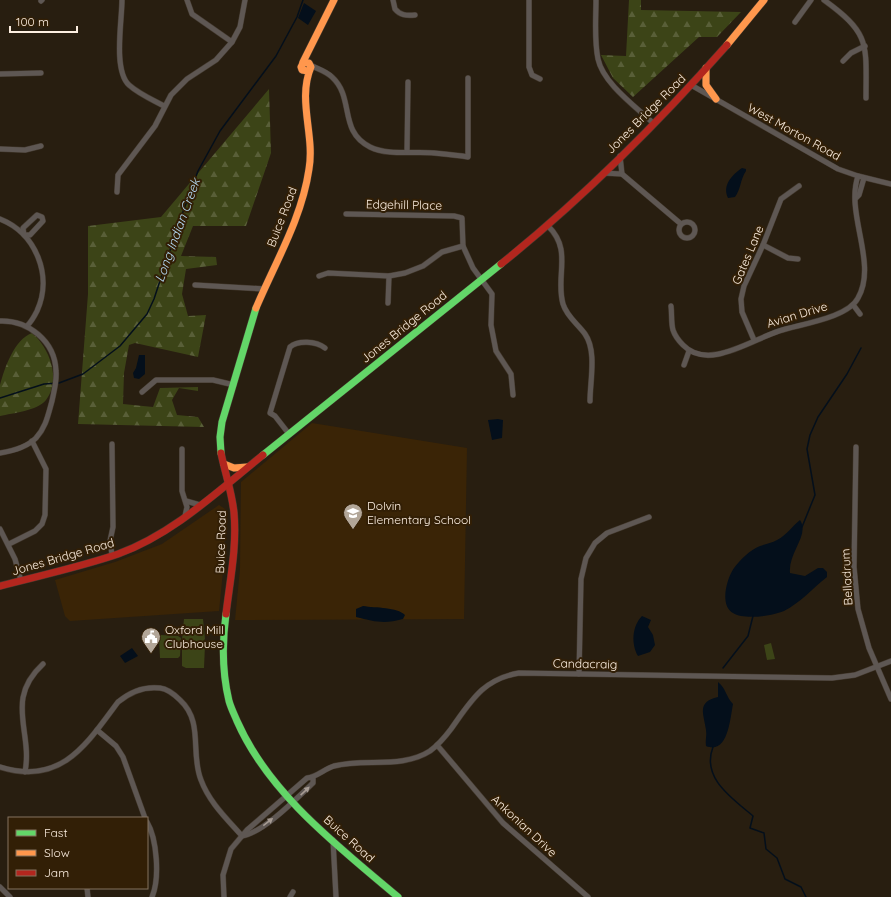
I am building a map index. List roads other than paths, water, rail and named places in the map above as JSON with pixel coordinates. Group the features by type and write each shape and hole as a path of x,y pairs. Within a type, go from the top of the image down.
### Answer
{"main road":[{"name":"Buice Road","path":"334,0 309,53 305,89 311,147 306,185 251,322 220,436 220,449 229,482 234,511 235,532 232,574 223,644 223,668 225,690 232,716 244,737 287,795 333,840 398,897"},
{"name":"Jones Bridge Road","path":"0,586 112,556 156,536 200,505 548,226 603,174 692,85 764,0"},
{"path":"706,68 704,81 707,88 716,99"},
{"path":"224,464 232,468 248,467"}],"street":[{"path":"122,0 120,59 121,79 134,89 164,106"},
{"path":"187,0 192,14 232,42"},
{"path":"117,192 118,175 155,126 164,106 180,85 216,60 232,42 240,27 245,0"},
{"path":"393,0 394,9 400,14 407,16 415,15"},
{"path":"529,0 529,67 532,75 540,79"},
{"path":"596,0 596,47 598,60 603,72 610,82 653,123"},
{"path":"795,22 811,0"},
{"path":"824,0 855,25 861,35 865,46 866,98"},
{"path":"843,61 851,53 865,46"},
{"path":"307,67 322,70 332,76 345,96 351,129 362,142 379,150 468,157 468,78"},
{"path":"0,74 41,73"},
{"path":"407,152 408,82"},
{"name":"West Morton Road","path":"692,85 817,158 858,176 891,184"},
{"path":"0,149 25,150 41,146"},
{"path":"620,156 622,174"},
{"path":"603,174 622,174 681,224"},
{"path":"858,176 854,194 856,198 865,276 859,297 854,306 860,314"},
{"path":"856,198 859,195 864,178"},
{"name":"Gates Lane","path":"754,340 742,312 741,299 744,286 763,245 781,199 799,186"},
{"name":"Edgehill Place","path":"346,214 454,216 462,218 463,246"},
{"path":"0,220 24,235 38,257 43,281 39,306 27,326"},
{"path":"548,226 556,236 562,249 562,295 564,305 569,315 585,334 590,346 590,400"},
{"path":"763,245 788,258 798,259"},
{"path":"319,276 328,273 389,276 412,272 442,252 463,246 473,268 492,294 492,329 496,351 510,374 513,395"},
{"path":"388,303 389,276"},
{"path":"195,285 265,289"},
{"path":"671,306 673,331 678,340 689,351 684,365"},
{"name":"Avian Drive","path":"689,351 705,356 718,355 754,340 797,325 827,317 854,306"},
{"path":"0,321 16,322 27,326 38,334 48,344 54,358 56,371 56,383 47,420 41,432 22,448 0,453"},
{"path":"289,434 270,413 290,347 294,343 302,342 321,345 325,348"},
{"path":"142,392 156,380 213,380 234,385"},
{"path":"9,544 35,531 42,524 46,515 46,469 32,441"},
{"path":"112,444 113,528 110,541 112,556"},
{"name":"Belladrum","path":"856,447 855,590 862,629 891,699"},
{"path":"182,448 182,491 186,501 187,512 185,516"},
{"path":"186,501 200,505"},
{"path":"579,674 581,579 586,558 595,543 607,533 649,517"},
{"path":"0,529 9,544 21,581"},
{"name":"Candacraig","path":"224,897 223,875 231,849 246,830 307,778 313,777 337,766 408,760 423,754 437,745 476,694 495,680 519,673 832,678 855,675 877,668 891,661"},
{"path":"25,772 27,762 21,712 23,697 27,685 43,664"},
{"path":"0,767 25,772 52,768 67,761 97,730 118,702 132,692 155,687 165,689 175,695 186,706 194,720 198,767 204,788 212,802 242,836 251,835 293,802 313,783 313,777"},
{"path":"97,730 116,746 123,757 145,817"},
{"name":"Ankonian Drive","path":"437,745 503,823 588,897"},
{"path":"148,824 154,836 156,855 155,886 152,897"},
{"path":"333,840 336,897"},
{"path":"0,887 10,897"}],"water":[{"path":"304,3 316,11 308,25 298,18"},
{"path":"742,168 746,169 746,171 740,188 735,197 728,198 726,193 727,185 732,177"},
{"path":"139,355 145,355 145,374 139,379 134,378 133,373 136,368"},
{"path":"488,420 503,420 502,438 492,440"},
{"path":"800,520 802,526 801,538 792,558 790,573 805,576 818,568 823,568 827,572 827,577 801,600 784,611 751,617 733,613 726,604 725,598 731,572 749,553 760,546 781,538"},
{"path":"363,606 397,610 405,615 403,619 385,622 356,617 356,609"},
{"path":"642,616 651,620 648,627 653,635 655,645 650,652 638,656 634,646 634,630"},
{"path":"132,648 138,656 125,663 120,656"},
{"path":"718,682 723,687 733,704 727,734 719,745 713,747 706,746 703,709 707,702 718,697"}],"waterway":[{"name":"Long Indian Creek","path":"0,398 44,384 59,383 83,374 120,346 147,314 154,299 198,171 220,131 276,56 297,17 303,0"},
{"path":"802,527 815,495 807,449 810,435 818,417 847,374 861,348"},
{"path":"723,668 748,636 753,616"},
{"path":"713,747 710,758 711,768 715,778 728,794 753,816 750,828 764,833 766,849 777,858 785,879 801,887 806,897"}],"place":[{"name":"Dolvin Elementary School","path":"353,530"},
{"name":"Oxford Mill Clubhouse","path":"151,654"}]}
